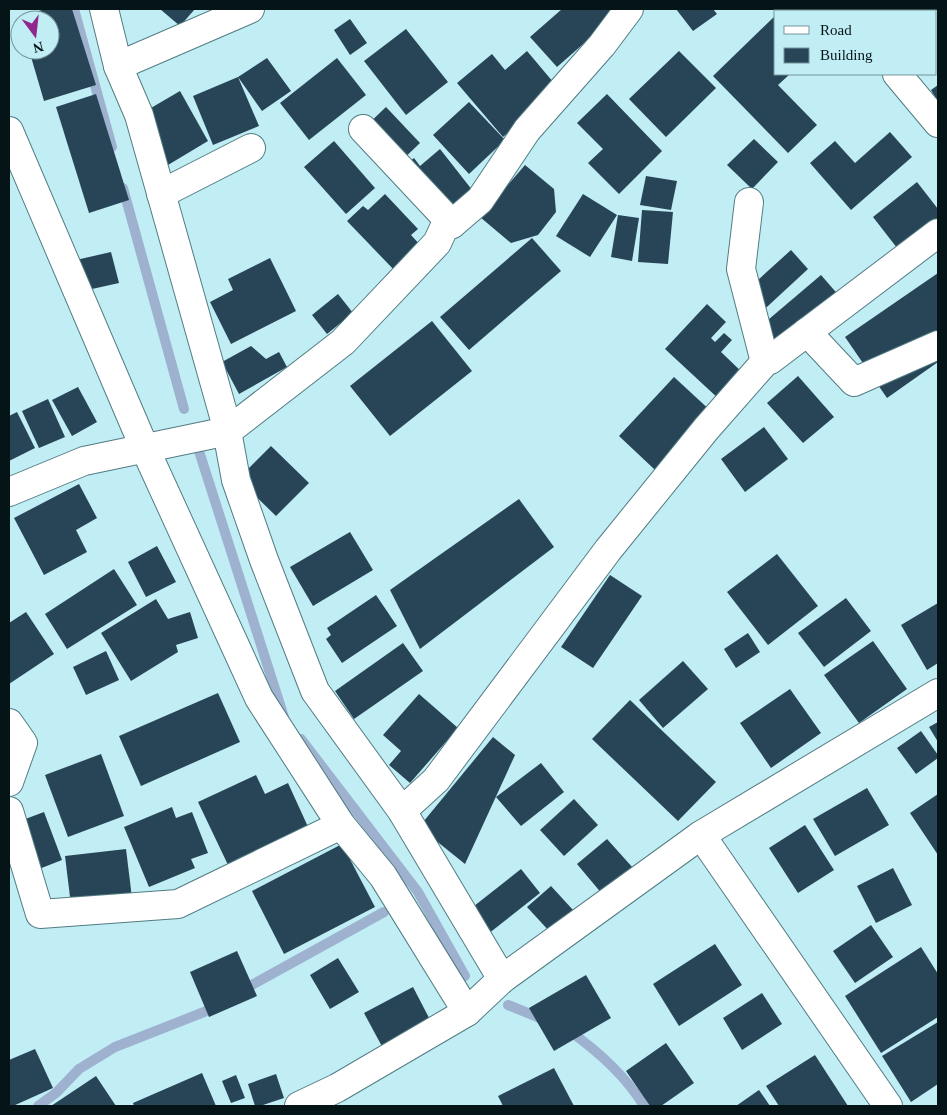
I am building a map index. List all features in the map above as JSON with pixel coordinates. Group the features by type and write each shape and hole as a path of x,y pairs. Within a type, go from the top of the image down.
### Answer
{"street":[{"path":"104,9 118,66 139,115 228,431 236,480 264,560 315,690 402,811 502,979"},
{"path":"118,66 250,9"},
{"path":"9,492 84,461 228,431 343,342 437,243 444,228 452,224 480,200 528,130 602,46 629,9"},
{"path":"898,75 938,123"},
{"path":"363,129 452,224"},
{"path":"9,131 146,449 260,698 341,825 383,876 467,1012"},
{"path":"161,194 251,148"},
{"path":"750,202 741,269 765,362"},
{"path":"402,811 436,780 608,550 706,429 765,362 938,233"},
{"path":"807,332 854,382 938,345"},
{"path":"299,1106 342,1097 467,1012 502,979 701,835 938,693"},
{"path":"9,723 23,743 9,782"},
{"path":"9,811 40,914 178,904 341,825"},
{"path":"701,835 888,1106"}],"building":[{"path":"72,9 96,85 44,101 32,60 60,60 60,10 42,10"},
{"path":"160,9 195,9 180,26"},
{"path":"562,9 623,9 557,67 530,37"},
{"path":"676,9 713,9 717,14 693,31"},
{"path":"774,17 774,75 789,75 778,85 817,125 788,153 713,76"},
{"path":"350,19 367,43 350,55 334,30"},
{"path":"406,29 448,82 406,115 364,61"},
{"path":"527,51 559,89 503,137 457,83 492,54 505,70"},
{"path":"679,51 716,88 666,137 629,99"},
{"path":"267,58 291,91 262,111 238,77"},
{"path":"337,58 366,95 309,140 280,103"},
{"path":"238,77 259,126 213,145 193,96"},
{"path":"938,85 938,102 931,90"},
{"path":"180,91 208,141 168,165 139,115"},
{"path":"96,94 129,200 89,213 56,107"},
{"path":"607,94 662,151 619,194 588,163 603,149 577,123"},
{"path":"469,102 505,140 469,174 433,135"},
{"path":"386,107 420,143 397,165 363,129"},
{"path":"890,132 912,157 851,210 810,163 835,141 855,163"},
{"path":"754,139 778,162 752,189 727,165"},
{"path":"334,141 375,188 346,214 304,167"},
{"path":"440,149 480,200 444,228 398,171 414,158 420,166"},
{"path":"525,165 554,189 556,212 538,235 511,243 480,217"},
{"path":"646,176 677,181 671,210 640,205"},
{"path":"917,182 938,209 938,224 901,253 873,217"},
{"path":"385,194 418,229 411,235 422,247 396,272 347,221 363,206 368,210"},
{"path":"583,194 617,215 590,257 556,236"},
{"path":"642,210 673,212 668,264 638,262"},
{"path":"618,215 639,218 632,261 611,257"},
{"path":"532,238 561,271 469,350 440,317"},
{"path":"791,250 808,269 754,319 736,300"},
{"path":"111,252 119,283 83,291 76,260"},
{"path":"270,258 296,311 231,344 210,302 233,290 228,279"},
{"path":"938,273 938,362 887,398 845,337"},
{"path":"821,275 841,298 770,360 749,336"},
{"path":"338,294 353,313 327,334 312,315"},
{"path":"707,304 726,322 711,338 715,342 724,333 732,340 721,352 744,374 720,400 665,349"},
{"path":"432,321 472,371 390,436 350,386"},
{"path":"251,346 266,359 279,352 287,367 239,394 222,362"},
{"path":"798,376 834,417 803,443 767,403"},
{"path":"674,377 726,425 670,484 619,436"},
{"path":"78,387 97,422 72,436 52,400"},
{"path":"48,399 65,437 39,448 22,411"},
{"path":"17,412 35,448 9,461 9,416"},
{"path":"764,427 788,459 745,492 721,459"},
{"path":"271,446 309,483 276,516 238,479"},
{"path":"79,484 97,518 76,530 87,552 44,575 14,518"},
{"path":"519,499 554,547 420,649 390,590"},
{"path":"350,532 373,570 313,606 290,567"},
{"path":"157,546 176,582 146,597 128,562"},
{"path":"777,554 818,606 768,645 727,592"},
{"path":"114,569 137,605 67,649 45,614"},
{"path":"610,575 642,596 593,668 561,647"},
{"path":"376,595 397,626 342,663 326,639 331,635 327,628"},
{"path":"846,598 871,631 824,667 798,633"},
{"path":"156,599 168,619 190,612 198,638 176,645 178,652 131,681 101,633"},
{"path":"938,603 938,663 927,670 901,625"},
{"path":"26,612 54,654 9,684 9,623"},
{"path":"748,633 760,652 736,668 724,649"},
{"path":"873,641 907,689 859,723 824,675"},
{"path":"403,643 423,671 354,719 335,691"},
{"path":"106,651 119,680 86,695 73,667"},
{"path":"683,661 708,689 663,728 639,700"},
{"path":"790,689 821,733 771,768 740,723"},
{"path":"218,693 240,742 141,786 119,736"},
{"path":"419,694 458,728 410,783 389,765 401,751 383,735"},
{"path":"630,700 716,782 678,821 592,739"},
{"path":"938,722 938,742 929,727"},
{"path":"921,731 938,755 938,758 916,774 897,748"},
{"path":"493,737 515,755 465,864 419,827"},
{"path":"101,754 124,816 68,837 45,775"},
{"path":"541,763 564,792 521,826 496,797"},
{"path":"256,775 265,794 288,783 309,829 229,867 198,802"},
{"path":"867,788 889,825 835,856 813,819"},
{"path":"938,794 938,855 910,813"},
{"path":"574,799 598,825 564,856 540,830"},
{"path":"172,807 176,818 192,812 208,853 191,859 195,868 149,887 124,827"},
{"path":"44,812 62,860 39,869 20,821"},
{"path":"805,825 834,870 798,893 769,848"},
{"path":"607,839 633,868 603,895 577,864"},
{"path":"342,844 375,907 284,954 252,891"},
{"path":"126,849 132,898 71,905 65,856"},
{"path":"893,868 912,905 876,923 857,886"},
{"path":"521,869 540,893 488,934 469,910"},
{"path":"551,886 573,910 550,932 527,907"},
{"path":"871,925 893,957 855,983 833,951"},
{"path":"715,944 742,985 679,1026 653,984"},
{"path":"921,947 938,974 938,1017 881,1053 845,996"},
{"path":"237,951 257,996 209,1017 190,972"},
{"path":"338,958 359,992 330,1009 310,975"},
{"path":"586,975 611,1018 554,1051 529,1008"},
{"path":"413,987 440,1039 392,1065 364,1013"},
{"path":"762,993 782,1024 742,1050 723,1018"},
{"path":"938,1022 938,1084 911,1102 882,1056"},
{"path":"666,1043 694,1083 661,1106 650,1106 626,1071"},
{"path":"35,1049 53,1088 13,1106 9,1106 9,1060"},
{"path":"815,1055 848,1106 779,1106 766,1086"},
{"path":"554,1068 574,1106 503,1106 498,1096"},
{"path":"202,1073 216,1106 134,1106 133,1103"},
{"path":"276,1074 284,1098 255,1106 248,1084"},
{"path":"236,1075 245,1098 231,1103 222,1081"},
{"path":"96,1076 116,1106 51,1106"},
{"path":"759,1090 770,1106 736,1106"}],"waterway":[{"path":"74,9 112,147"},
{"path":"123,188 184,409"},
{"path":"198,448 284,717"},
{"path":"301,739 418,892 465,976"},
{"path":"241,991 384,912"},
{"path":"38,1106 56,1093 79,1069 115,1047 218,1005"},
{"path":"508,1005 545,1020"},
{"path":"568,1030 610,1064 644,1106"}]}
